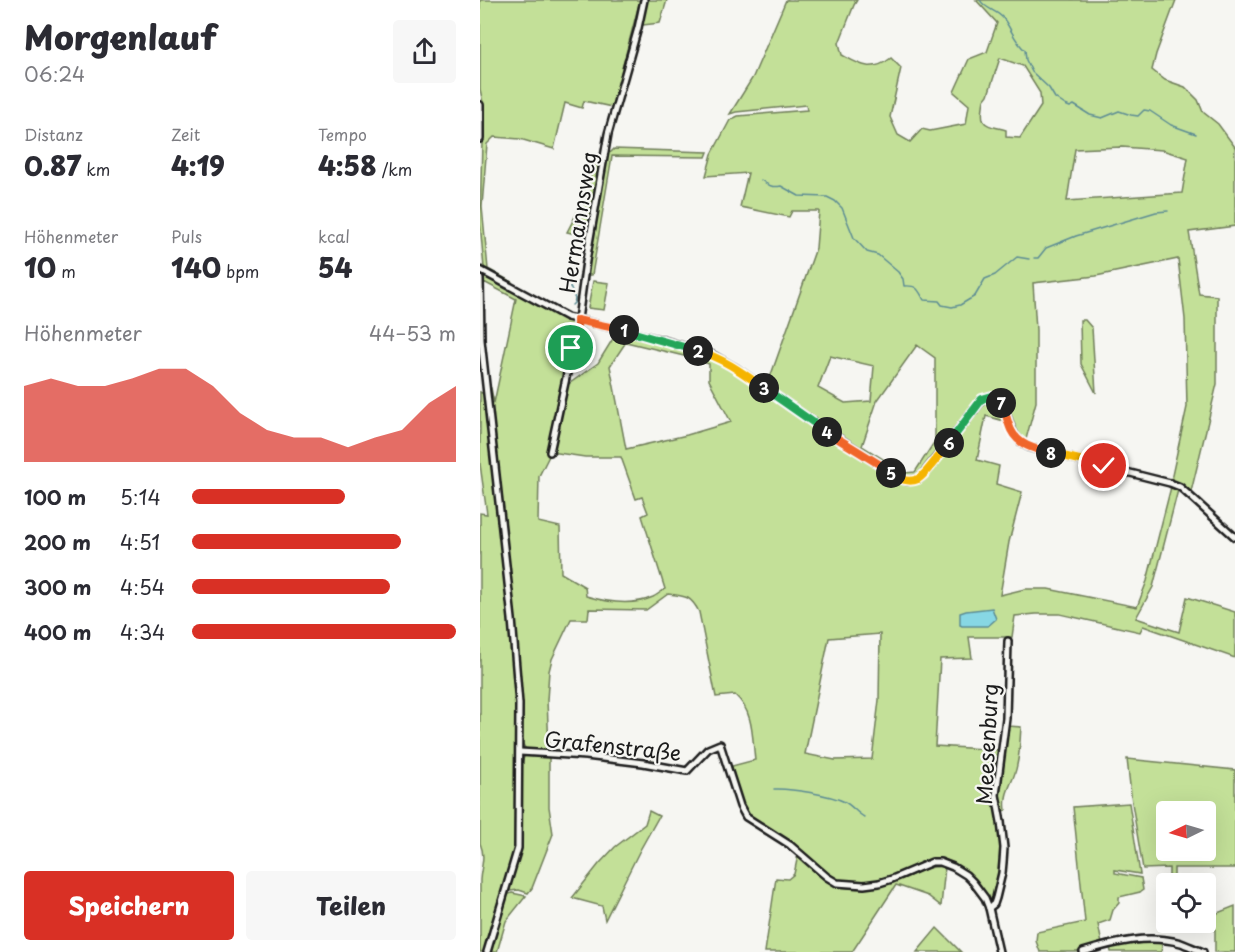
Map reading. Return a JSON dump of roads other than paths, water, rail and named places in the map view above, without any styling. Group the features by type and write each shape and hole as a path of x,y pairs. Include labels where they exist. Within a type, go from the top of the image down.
{"street":[{"name":"Hermannsweg","path":"550,452 577,327 608,134 644,0"},
{"path":"480,105 480,139"},
{"path":"480,270 567,317 663,340 713,355 736,368 896,477 908,481 920,478 982,399 992,396 1001,403 1011,430 1023,444 1180,487 1235,537"},
{"name":"Grafenstraße","path":"480,279 481,341 512,619 519,704 520,752 518,848 487,952"},
{"name":"Meesenburg","path":"989,908 994,904 996,898 1002,873 1004,848 996,795 1006,718 1008,641"},
{"name":"Grafenstraße","path":"520,752 586,756 687,771 708,749 720,744 736,797 746,817 790,844 826,878 837,883 864,885 892,879 932,862 940,862 966,875 980,890 989,908"},
{"path":"989,908 999,952"},
{"path":"1083,952 1130,940 1150,939 1180,943 1203,952"}],"water":[{"path":"992,608 996,619 988,626 960,625 960,613"}],"waterway":[{"path":"980,0 1003,18 1018,43 1025,50 1026,60 1032,72 1049,88 1055,98 1065,105 1070,107 1074,105 1090,115 1102,118 1119,111 1138,116 1144,110 1150,111 1171,125 1196,134"},
{"path":"761,180 770,186 781,186 799,196 827,197 835,201 842,208 854,238 867,252 878,255 898,272 903,279 904,286 917,288 924,300 939,301 942,305 952,307 960,305 975,296 985,279 995,275 1017,257 1029,259"},
{"path":"1034,258 1038,258 1046,248 1076,236 1156,212 1168,211"},
{"path":"566,271 570,276 570,287 575,299 572,305"},
{"path":"774,789 810,792 839,799 864,817"}]}
